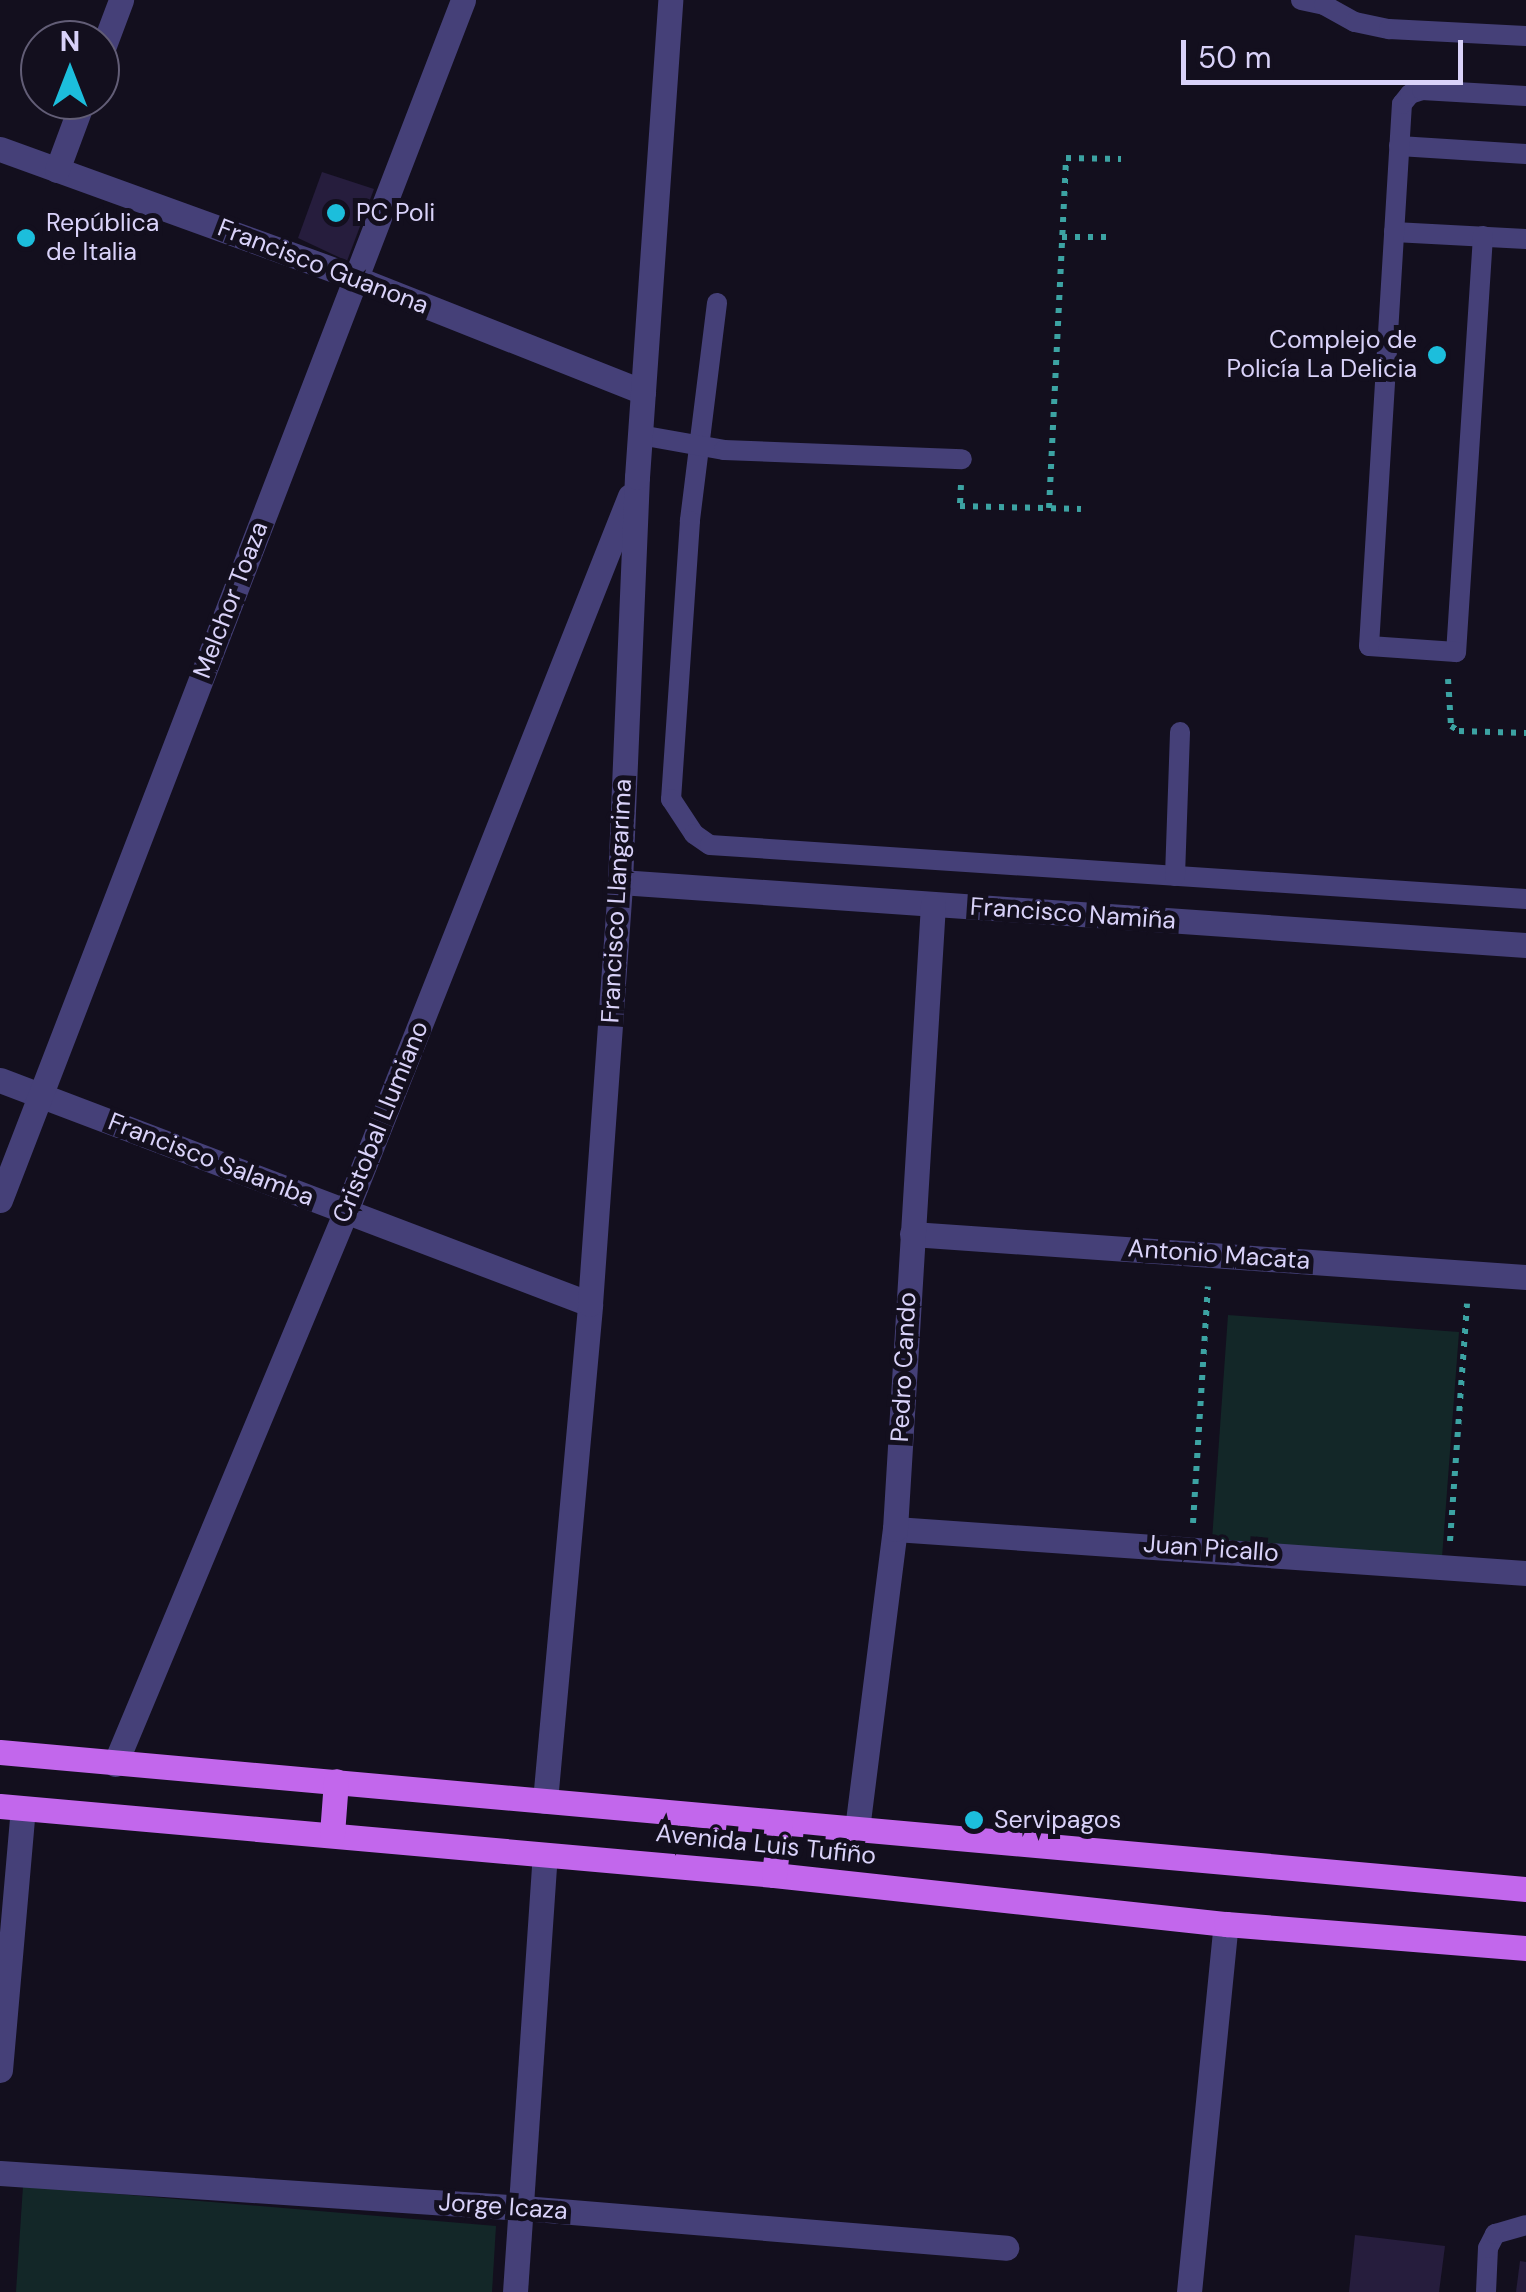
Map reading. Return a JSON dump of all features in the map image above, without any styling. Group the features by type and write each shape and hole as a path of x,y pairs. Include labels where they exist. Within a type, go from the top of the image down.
{"main road":[{"name":"Avenida Luis Tufiño","path":"0,1752 1526,1889"},
{"path":"332,1834 336,1781"},
{"name":"Avenida Luis Tufiño","path":"11,1807 774,1875 1226,1924 1526,1948"},
{"path":"774,1875 780,1822"}],"street":[{"name":"Melchor Toaza","path":"0,1200 463,0"},
{"name":"Francisco Llangarima","path":"545,1801 590,1304 620,882 637,477 670,0"},
{"path":"56,170 75,120"},
{"name":"Francisco Guanona","path":"0,150 353,277 643,392"},
{"name":"Cristobal Llumiano","path":"115,1764 346,1211 637,477"},
{"name":"Francisco Namiña","path":"620,882 1526,945"},
{"name":"Pedro Cando","path":"856,1829 895,1529 934,904"},
{"name":"Francisco Salamba","path":"0,1080 590,1304"},
{"name":"Antonio Macata","path":"912,1234 1526,1277"},
{"name":"Juan Picallo","path":"895,1529 1526,1573"},
{"path":"0,2070 11,1807"},
{"path":"515,2292 546,1855"},
{"path":"1189,2292 1226,1924"},
{"name":"Jorge Icaza","path":"0,2173 523,2208 1006,2248"}],"lane":[{"path":"1301,0 1324,3 1355,22 1390,28 1526,36"},
{"path":"1482,236 1456,652 1369,646 1402,104 1410,94 1422,90 1526,96"},
{"path":"1400,146 1526,154"},
{"path":"1394,232 1526,238"},
{"path":"717,302 690,521 671,799 694,834 710,845 1526,899"},
{"path":"640,434 702,446 962,459"},
{"path":"1174,876 1180,732"},
{"path":"1486,2292 1488,2248 1495,2234 1526,2226"}],"path":[{"path":"1049,508 1066,158 1121,159"},
{"path":"1062,237 1114,237"},
{"path":"960,506 1081,509"},
{"path":"1449,652 1450,726 1526,734"},
{"path":"1192,1547 1210,1255"},
{"path":"1448,1568 1470,1273"}],"green space":[{"path":"1228,1315 1459,1332 1441,1571 1211,1554"},
{"path":"23,2186 496,2226 492,2292 16,2292"}],"building":[{"name":"PC Poli","path":"322,172 374,189 347,261 298,238"},
{"path":"1355,2235 1445,2246 1439,2292 1349,2292"},
{"path":"1520,2261 1526,2262 1526,2292 1516,2292"}],"place":[{"name":"PC Poli","path":"336,213"},
{"name":"República de Italia","path":"26,238"},
{"name":"Complejo de Policía La Delicia","path":"1437,355"},
{"name":"Servipagos","path":"974,1820"}]}
